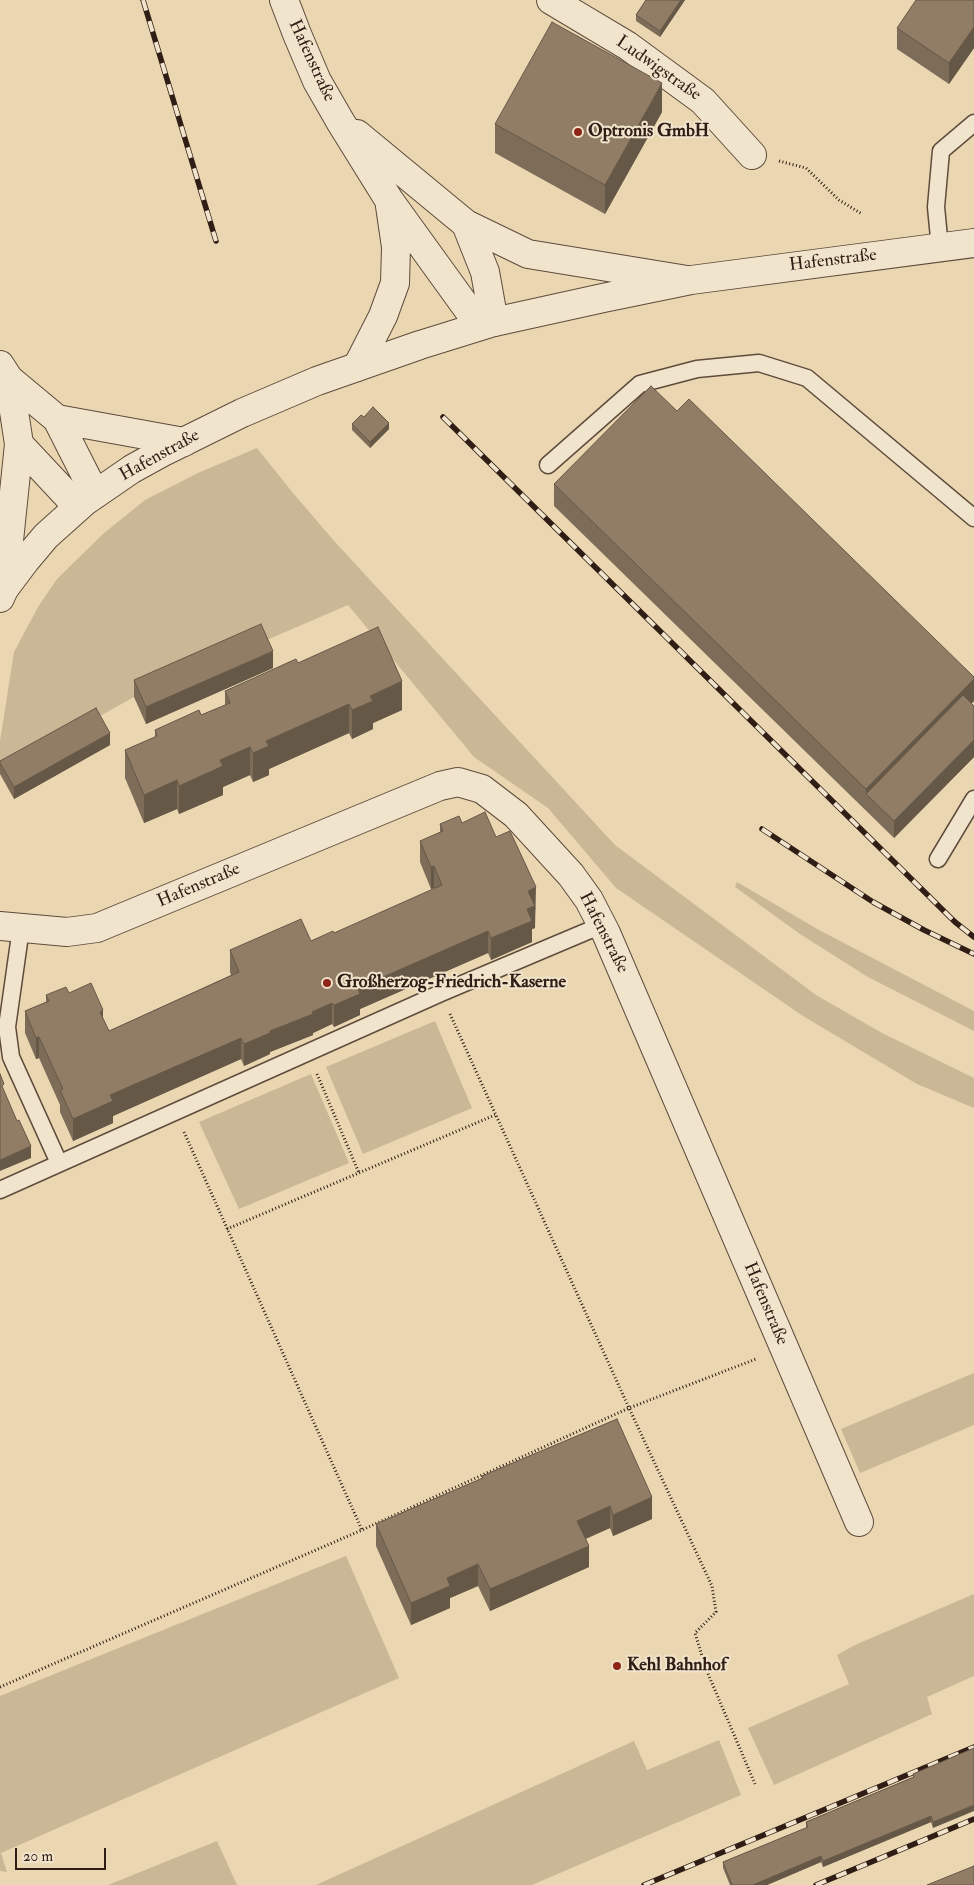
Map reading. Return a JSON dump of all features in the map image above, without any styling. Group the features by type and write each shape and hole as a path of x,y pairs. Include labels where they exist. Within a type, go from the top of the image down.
{"street":[{"name":"Hafenstraße","path":"284,0 296,34 317,81 389,200 487,324"},
{"name":"Ludwigstraße","path":"551,0 628,46 703,101 752,155"},
{"name":"Hafenstraße","path":"340,121 466,224 528,254 691,280"},
{"name":"Hafenstraße","path":"357,367 383,316 395,283 396,247 389,200"},
{"path":"466,224 484,272 487,324"},
{"name":"Hafenstraße","path":"2,593 46,536 87,500 132,469 275,399 357,367 487,324 691,280 974,243"},
{"path":"4,372 56,419 87,500"},
{"path":"2,593 19,444 4,372"},
{"path":"56,419 184,442"},
{"path":"19,444 87,500"},
{"name":"Hafenstraße","path":"10,927 67,932 97,928 440,786 458,782 482,789 516,815 590,900 859,1522"}],"lane":[{"path":"940,248 936,207 941,151 974,123"},
{"path":"548,465 640,384 697,369 759,363 807,378 974,518"},
{"path":"938,859 974,799"},
{"path":"0,1190 441,993 602,926"},
{"path":"10,927 7,1027 11,1057 59,1163"}],"path":[{"path":"752,155 806,168 839,200 862,214"},
{"path":"441,993 495,1115 712,1586 716,1612 695,1633 706,1670 755,1784"},
{"path":"308,1052 359,1173"},
{"path":"175,1111 362,1530"},
{"path":"228,1228 495,1115"},
{"path":"0,1687 362,1530 629,1408 784,1348"}],"shaded area":[{"path":"257,448 335,542 615,845 816,995 882,1033 974,1078 974,1108 917,1084 803,1016 616,888 548,808 474,757 348,605 134,697 0,772 0,741 14,652 38,607 57,579 103,534 145,500 198,473"},
{"path":"737,882 819,930 974,1011 974,1031 868,977 800,934 735,887"},
{"path":"435,1021 472,1108 363,1154 326,1067"},
{"path":"311,1074 349,1163 239,1209 199,1122"},
{"path":"974,1373 974,1425 860,1473 841,1429"},
{"path":"346,1556 399,1678 1,1853 7,1872 0,1871 0,1696"},
{"path":"974,1594 974,1676 927,1697 932,1714 774,1785 748,1728 849,1684 837,1655 855,1645"},
{"path":"719,1740 741,1795 532,1885 316,1885 634,1741 647,1770"},
{"path":"217,1841 237,1885 108,1885"}],"building":[{"path":"646,0 681,0 660,31 636,15"},
{"path":"916,0 974,0 974,27 949,63 897,28"},
{"name":"Optronis GmbH","path":"552,22 662,83 605,185 495,124"},
{"path":"651,386 677,411 689,399 974,677 866,789 554,484"},
{"path":"373,407 389,423 370,442 352,424 361,415 364,417"},
{"path":"261,624 273,651 146,707 134,680"},
{"path":"378,627 402,681 370,696 373,701 352,710 349,704 266,741 269,746 253,753 250,747 220,760 223,766 179,786 177,780 144,795 125,750 157,736 155,730 199,710 201,715 230,703 225,691 296,659 298,663"},
{"path":"963,695 974,706 974,740 894,821 866,794"},
{"path":"96,708 110,733 14,787 0,761"},
{"name":"Großherzog-Friedrich-Kaserne","path":"485,812 496,837 510,831 536,887 528,891 535,906 527,909 532,921 491,938 488,931 358,988 360,994 334,1005 332,1003 312,1012 313,1014 270,1031 270,1033 244,1044 241,1038 110,1095 113,1101 73,1119 60,1090 63,1089 39,1037 36,1038 25,1011 49,1001 46,995 66,987 69,993 91,983 103,1010 100,1012 109,1031 239,972 230,950 301,919 311,941 333,931 334,933 442,885 434,866 431,867 420,841 443,831 440,824 459,816 462,823"},
{"path":"0,1074 4,1084 2,1086 17,1121 19,1120 31,1146 0,1160"},
{"path":"617,1419 652,1497 613,1515 610,1506 577,1521 589,1546 490,1589 478,1564 447,1578 450,1586 411,1603 376,1524 483,1478 482,1476"},
{"path":"974,1748 974,1805 933,1822 931,1816 823,1861 821,1856 753,1885 732,1885 723,1862 808,1827 806,1822 914,1777 913,1774"},
{"path":"974,1866 974,1885 927,1885"}],"railway":[{"path":"143,0 216,241"},
{"path":"443,417 955,922 974,937"},
{"path":"762,829 873,902 924,930 974,954"},
{"path":"644,1885 974,1747"},
{"path":"816,1885 974,1819"}],"place":[{"name":"Optronis GmbH","path":"578,132"},
{"name":"Großherzog-Friedrich-Kaserne","path":"327,983"},
{"name":"Kehl Bahnhof","path":"617,1666"}]}
